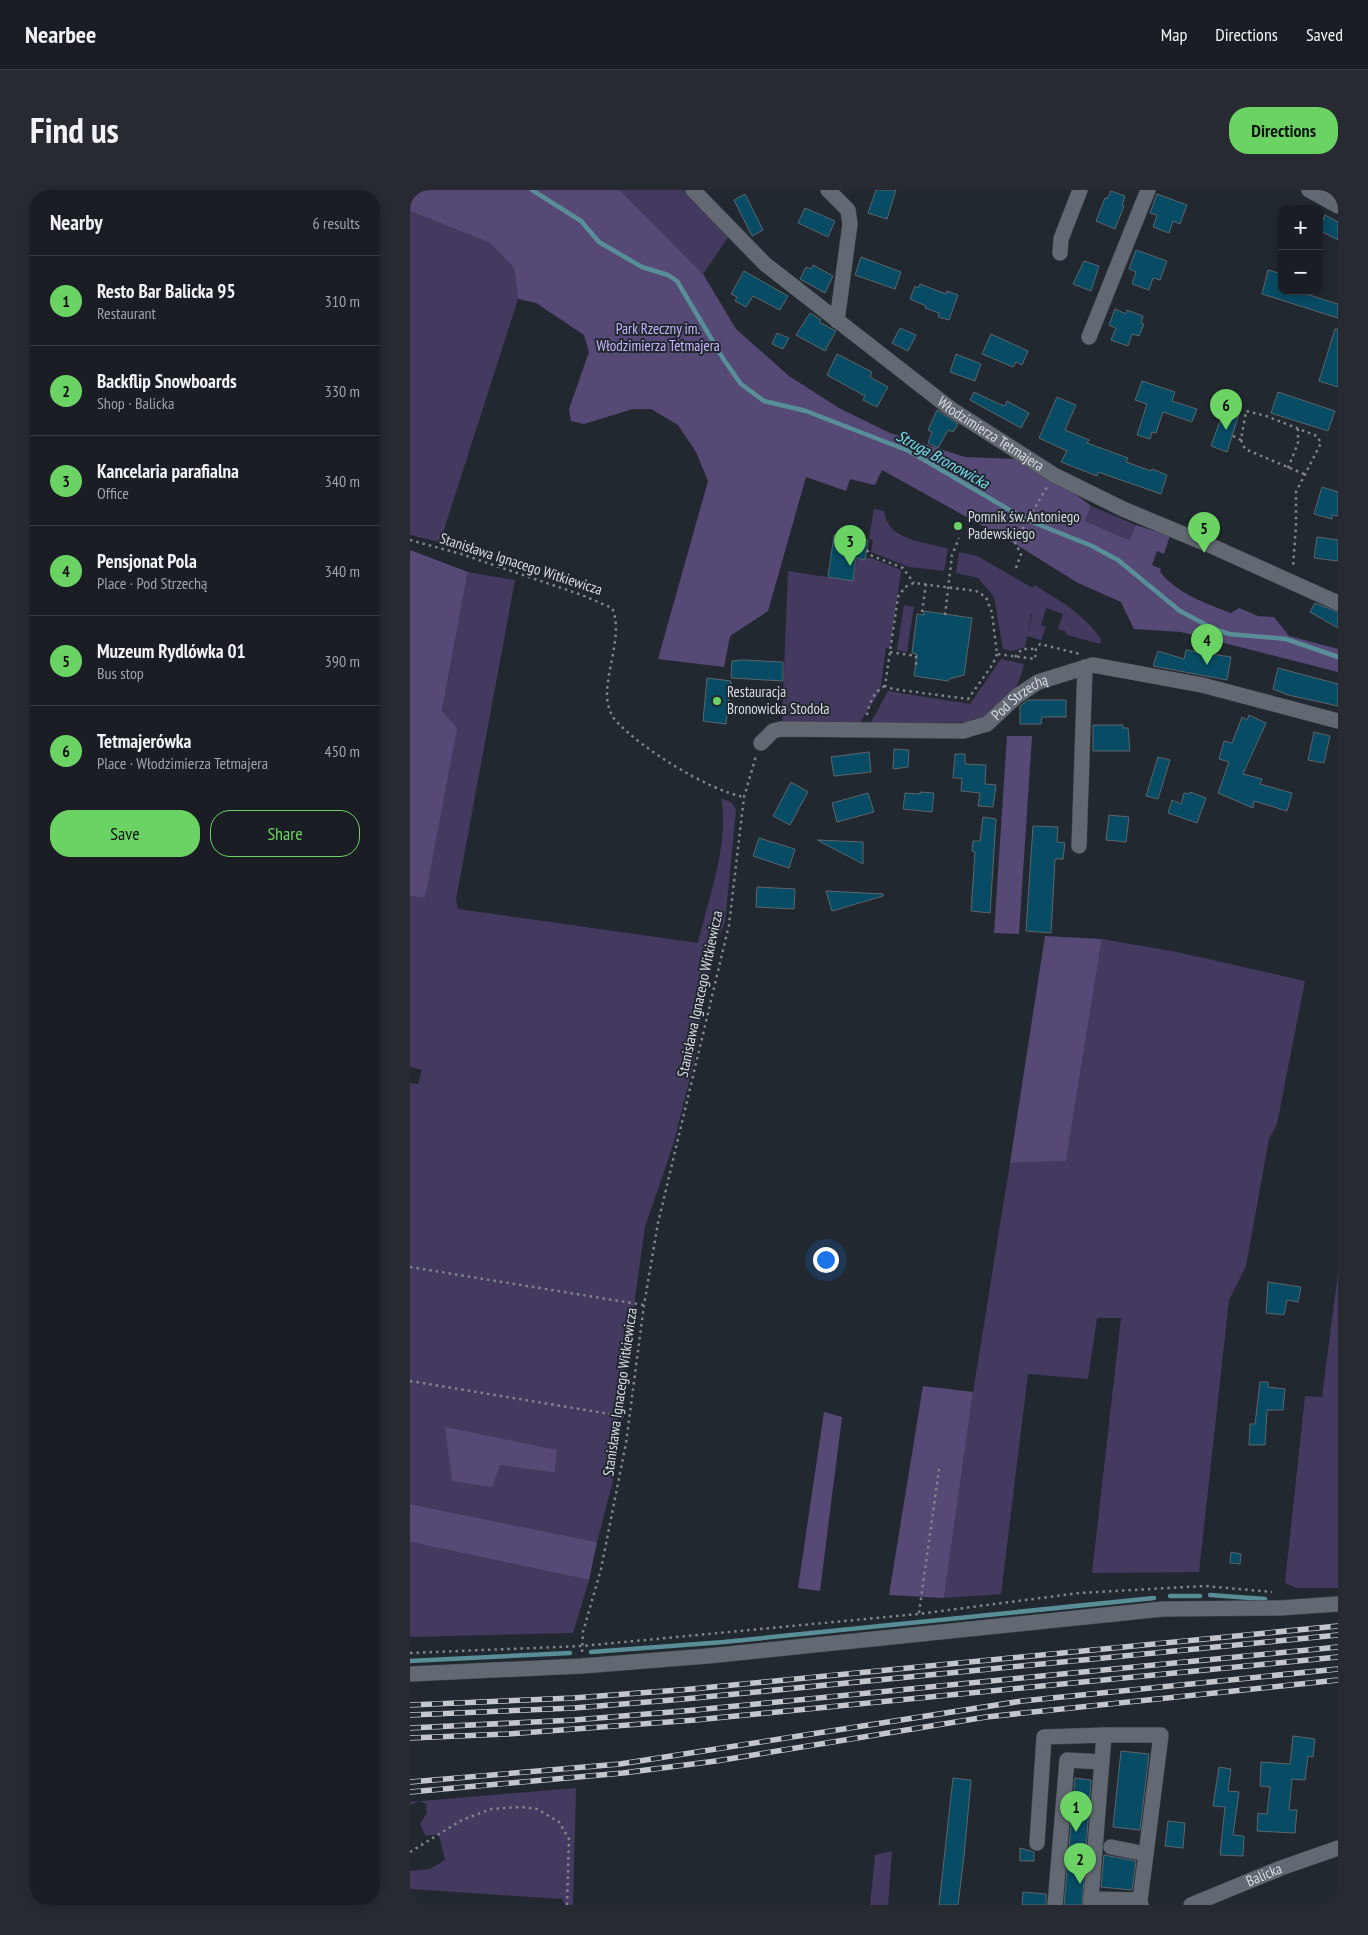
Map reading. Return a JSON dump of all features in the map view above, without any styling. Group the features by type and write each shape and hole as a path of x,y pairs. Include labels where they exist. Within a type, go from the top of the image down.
{"street":[{"name":"Włodzimierza Tetmajera","path":"693,190 765,264 951,409 1054,475 1123,509 1207,544 1338,604"},
{"path":"828,190 845,205 850,224 837,321"},
{"path":"1060,253 1061,238 1080,190"},
{"path":"1089,337 1148,190"},
{"path":"1309,190 1338,206"},
{"path":"1079,846 1085,661"},
{"name":"Pod Strzechą","path":"761,743 772,731 781,729 963,731 987,724 1017,696 1038,682 1085,661 1093,665 1202,685 1338,721"},
{"path":"410,1674 582,1666 910,1636 1163,1609 1280,1608 1338,1604"},
{"path":"1037,1842 1044,1737 1104,1735 1161,1735 1141,1902 1091,1902 1104,1735"},
{"path":"1055,1905 1067,1760 1102,1762"},
{"path":"1111,1847 1146,1854"},
{"name":"Balicka","path":"1191,1905 1281,1868 1338,1848"}],"path":[{"path":"1292,575 1296,526 1296,492 1321,442 1317,436 1266,416 1246,411 1241,440 1245,449 1288,469 1304,474"},
{"path":"1288,469 1298,443 1298,429"},
{"path":"1233,436 1241,440"},
{"path":"1016,568 1021,554 1009,531 1010,528 1020,533 1047,486"},
{"path":"945,615 952,556 959,538"},
{"name":"Stanisława Ignacego Witkiewicza","path":"410,540 461,554 533,580 582,595 612,608 617,626 608,672 607,696 612,715 635,739 653,752 716,789 744,797 729,925 658,1223 644,1305 626,1443 615,1504 582,1646 582,1666"},
{"path":"867,550 870,555 903,568 914,583"},
{"path":"865,729 869,705 879,689 885,686 968,699 993,664 996,654 992,613 986,597 976,592 926,584 914,583 904,587 898,596 885,686"},
{"path":"922,612 926,584"},
{"path":"996,654 1036,660 1036,649 1040,644 1085,661"},
{"path":"1015,657 1022,649 1036,649"},
{"path":"890,652 916,656 916,665"},
{"path":"744,797 761,743"},
{"path":"410,1267 644,1305"},
{"path":"410,1382 629,1418"},
{"path":"918,1614 939,1469"},
{"path":"410,1653 582,1646 918,1614 1079,1593 1205,1586 1280,1593"},
{"path":"410,1852 462,1820 491,1809 521,1807 537,1809 559,1822 569,1839 567,1905"}],"shaded area":[{"path":"620,190 683,190 729,236 703,274"},
{"path":"410,211 490,243 514,268 518,299 440,542 410,535"},
{"path":"1091,506 1136,525 1129,540 1085,521"},
{"path":"874,509 884,511 892,529 900,535 948,549 944,571 909,567 871,552 873,540 869,539"},
{"path":"959,552 977,556 1033,588 1034,585 1062,602 1087,622 1101,639 1100,644 1067,635 1065,631 1058,629 1063,614 1046,608 1041,625 1046,627 1041,640 1027,636 1025,647 1012,651 1003,649 994,597 978,578 956,573"},
{"path":"857,558 871,558 901,570 890,648 886,648 880,691 859,724 782,722 788,571 853,581"},
{"path":"468,572 515,580 456,899 458,909 698,943 717,870 723,833 721,798 732,803 736,810 725,922 716,945 709,973 694,1061 674,1142 645,1227 617,1425 613,1481 597,1542 410,1504 410,1083 418,1084 422,1070 410,1067 410,896 425,898 442,712","holes":["557,1450 555,1473 500,1465"]},
{"path":"904,605 914,607 907,652 897,650"},
{"path":"1001,659 1024,664 1014,690 983,722 870,724 888,691 970,704"},
{"path":"1102,939 1177,952 1305,981 1277,1124 1269,1139 1246,1266 1229,1300 1199,1572 1092,1573 1121,1318 1097,1318 1088,1379 1028,1374 1001,1594 944,1598 973,1392 1010,1163 1066,1161"},
{"path":"1338,1273 1338,1588 1296,1588 1285,1583 1305,1396 1322,1397"},
{"path":"410,1542 589,1580 573,1633 410,1637"},
{"path":"576,1788 573,1905 565,1905 562,1899 410,1889 410,1871 430,1869 445,1860 439,1835 425,1835 420,1824 427,1813 426,1804 419,1801"},
{"path":"892,1851 888,1905 870,1905 875,1855"}],"green space":[{"name":"Park Rzeczny im. Włodzimierza Tetmajera","path":"410,190 620,190 703,274 736,329 789,376 839,408 890,433 965,457 1016,459 1062,484 1091,506 1085,521 1129,540 1136,525 1170,536 1164,554 1157,551 1152,565 1161,569 1160,572 1167,580 1192,597 1211,605 1231,613 1239,608 1258,616 1274,617 1289,636 1338,649 1338,672 1181,632 1134,629 1121,602 1078,583 1017,545 882,470 875,485 850,479 846,491 806,477 768,611 730,636 724,667 658,659 708,481 696,452 678,425 651,409 633,409 584,424 571,421 569,409 589,352 584,335 536,303 518,299 514,268 490,243 410,211"},
{"path":"410,550 468,572 442,711 457,728 425,898 410,896"},
{"path":"1007,736 1032,736 1019,934 994,933"},
{"path":"1045,936 1102,939 1066,1161 1010,1163"},
{"path":"923,1386 973,1392 944,1598 889,1595"},
{"path":"824,1412 842,1417 820,1591 798,1588"},
{"path":"445,1427 557,1450 555,1473 500,1465 492,1487 452,1481"},
{"path":"410,1504 597,1542 589,1580 410,1542"}],"building":[{"path":"876,190 896,190 887,219 868,213"},
{"path":"1111,191 1125,196 1122,205 1124,206 1115,229 1096,221 1105,198 1107,199"},
{"path":"745,194 763,230 752,236 734,200"},
{"path":"1157,194 1187,205 1180,224 1173,221 1169,233 1153,227 1157,215 1150,213"},
{"path":"805,208 835,221 828,237 798,223"},
{"path":"1325,215 1338,222 1338,240 1323,232"},
{"path":"1136,250 1167,261 1160,280 1153,278 1149,290 1132,284 1136,272 1129,269"},
{"path":"861,257 901,272 895,289 855,275"},
{"path":"1084,261 1099,266 1091,291 1073,284"},
{"path":"813,265 833,276 825,293 800,279 806,267 811,269"},
{"path":"1268,270 1278,273 1278,295 1309,295 1338,304 1338,318 1262,294"},
{"path":"744,271 788,296 780,310 753,296 746,307 735,301 737,297 731,294"},
{"path":"920,284 946,294 947,291 958,295 949,320 938,317 939,313 925,308 926,306 910,299 915,286 918,288"},
{"path":"1115,309 1126,314 1127,310 1143,316 1141,323 1144,324 1139,336 1132,334 1128,346 1111,340 1116,328 1109,325"},
{"path":"810,313 821,320 819,322 836,331 825,351 796,335"},
{"path":"900,328 916,335 908,351 892,343"},
{"path":"1335,329 1338,329 1338,387 1319,381"},
{"path":"777,333 789,338 783,349 772,344"},
{"path":"991,334 1028,351 1022,365 1016,362 1013,367 982,354"},
{"path":"837,354 872,372 870,377 888,387 877,407 863,400 865,396 827,375"},
{"path":"956,354 981,364 975,381 950,372"},
{"path":"1142,381 1175,392 1172,401 1197,409 1192,422 1163,412 1156,433 1152,432 1150,439 1137,435 1147,404 1135,400"},
{"path":"974,392 1005,406 1007,401 1029,413 1021,428 970,400"},
{"path":"1278,392 1335,411 1328,431 1271,413"},
{"path":"1057,397 1076,405 1065,430 1089,440 1087,443 1128,458 1126,462 1167,475 1161,494 1098,472 1097,476 1061,462 1067,451 1039,438"},
{"path":"1222,401 1241,408 1227,452 1211,446 1221,418 1216,416"},
{"path":"937,410 958,424 953,432 948,430 938,448 928,443 932,432 928,430"},
{"path":"1322,487 1338,492 1338,516 1332,515 1332,519 1314,514"},
{"path":"834,535 868,540 865,560 856,558 853,581 828,577"},
{"path":"1317,537 1338,540 1338,561 1314,558"},
{"path":"1315,603 1338,612 1338,628 1310,612"},
{"path":"924,611 972,618 964,675 949,679 948,681 914,676 917,654 912,653 917,614 924,615"},
{"path":"1186,650 1231,657 1227,680 1153,666 1158,651 1184,659"},
{"path":"732,661 783,662 783,681 731,678"},
{"path":"1278,668 1338,684 1338,706 1288,695 1273,689"},
{"name":"Restauracja Bronowicka Stodoła","path":"707,678 731,681 726,724 703,721"},
{"path":"1028,700 1066,700 1066,717 1042,717 1041,724 1020,724 1020,706"},
{"path":"1249,715 1266,723 1243,774 1262,779 1260,784 1292,793 1287,811 1254,801 1253,808 1218,793 1229,762 1219,759 1224,741 1232,743 1242,717 1247,720"},
{"path":"1093,725 1123,725 1123,728 1128,728 1130,751 1093,751"},
{"path":"1314,732 1330,736 1324,763 1308,760"},
{"path":"894,749 909,750 908,767 893,769"},
{"path":"869,752 871,772 834,776 831,757"},
{"path":"955,754 965,754 965,764 986,765 985,784 996,785 993,807 978,806 980,793 961,791 962,778 953,778"},
{"path":"1158,757 1170,760 1158,799 1146,796"},
{"path":"791,782 808,792 790,825 773,816"},
{"path":"920,792 934,793 932,812 903,809 905,793 920,794"},
{"path":"1190,792 1206,798 1197,823 1168,813 1172,800 1181,804 1184,793 1189,794"},
{"path":"868,793 874,812 837,822 832,803"},
{"path":"1109,815 1129,817 1126,842 1106,840"},
{"path":"983,817 996,819 990,913 971,911 975,852 972,851 973,841 980,841"},
{"path":"1033,826 1058,827 1057,842 1065,843 1063,859 1055,859 1051,933 1026,931"},
{"path":"759,838 795,849 789,868 753,856"},
{"path":"817,840 863,842 863,864"},
{"path":"757,887 795,889 794,909 756,907"},
{"path":"826,891 883,894 883,896 832,911"},
{"path":"1268,1282 1301,1287 1298,1302 1287,1300 1284,1315 1266,1313"},
{"path":"1260,1382 1268,1382 1268,1387 1285,1389 1283,1410 1267,1410 1265,1445 1249,1445 1250,1424 1255,1424"},
{"path":"1231,1552 1241,1554 1240,1564 1230,1563"},
{"path":"1293,1736 1315,1739 1313,1757 1308,1756 1305,1780 1292,1779 1289,1810 1297,1810 1295,1833 1257,1831 1258,1813 1267,1814 1270,1787 1260,1786 1261,1762 1290,1764"},
{"path":"1121,1751 1149,1754 1140,1830 1113,1827"},
{"path":"1219,1767 1231,1769 1228,1791 1239,1792 1233,1835 1244,1836 1243,1856 1220,1855 1225,1807 1213,1806"},
{"path":"953,1778 971,1780 964,1856 958,1905 939,1905"},
{"path":"1075,1778 1091,1780 1082,1905 1064,1905"},
{"path":"1168,1821 1185,1823 1183,1848 1165,1846"},
{"path":"1020,1848 1034,1852 1034,1861 1020,1861"},
{"path":"1104,1855 1136,1861 1132,1890 1101,1887"},
{"path":"1023,1892 1046,1894 1046,1905 1022,1905"}],"waterway":[{"name":"Struga Bronowicka","path":"532,190 581,221 599,242 642,267 668,275 677,281 724,360 741,384 764,401 806,411 909,451 1025,519 1092,546 1118,560 1180,611 1214,629 1229,634 1286,639 1338,657"},
{"path":"1210,1595 1265,1599"},
{"path":"1170,1596 1200,1596"},
{"path":"591,1652 724,1642 1154,1598"},
{"path":"410,1661 570,1653"}],"railway":[{"path":"410,1705 573,1698 692,1689 1338,1626"},
{"path":"410,1715 574,1708 684,1699 1338,1635"},
{"path":"410,1728 574,1720 695,1710 1338,1647"},
{"path":"410,1738 507,1734 695,1720 1338,1657"},
{"path":"410,1782 620,1764 1022,1701 1338,1669"},
{"path":"410,1792 623,1773 716,1761 986,1717 1338,1680"}],"place":[{"name":"Tetmajerówka","path":"1226,430"},
{"name":"Pomnik św. Antoniego Padewskiego","path":"958,526"},
{"name":"Muzeum Rydlówka 01","path":"1204,553"},
{"name":"Kancelaria parafialna","path":"850,566"},
{"name":"Pensjonat Pola","path":"1207,665"},
{"name":"Restauracja Bronowicka Stodoła","path":"717,701"},
{"name":"Resto Bar Balicka 95","path":"1076,1832"},
{"name":"Backflip Snowboards","path":"1080,1884"}]}
